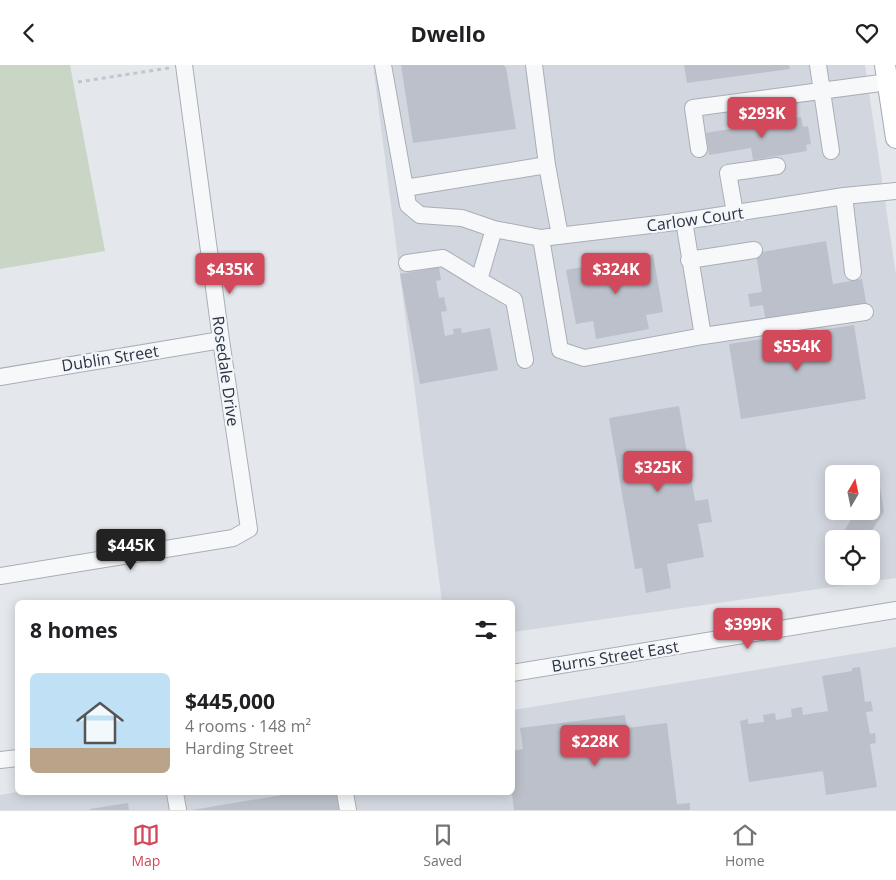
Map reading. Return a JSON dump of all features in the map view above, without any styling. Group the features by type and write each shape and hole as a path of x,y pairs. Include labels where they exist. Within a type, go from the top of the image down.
{"main road":[{"path":"886,73 896,138"}],"street":[{"name":"Rosedale Drive","path":"0,576 233,538 249,529 221,340 184,65"},
{"name":"Carlow Court","path":"383,65 408,205 420,215 462,218 494,229 541,238 684,221 844,196 896,191"},
{"path":"534,65 547,165 560,236"},
{"path":"818,65 831,151"},
{"path":"698,149 693,108 822,90 886,73"},
{"path":"404,188 547,165"},
{"path":"735,213 728,173 778,166"},
{"path":"844,196 853,272"},
{"path":"684,221 703,336"},
{"path":"480,280 494,229"},
{"path":"541,238 560,349 584,358 703,336 865,312"},
{"path":"689,260 754,249"},
{"path":"407,263 443,258 514,300 525,360"},
{"name":"Dublin Street","path":"0,377 221,340"},
{"name":"Burns Street East","path":"515,673 896,610"},
{"path":"0,760 15,758"},
{"path":"175,795 178,810"},
{"path":"345,795 348,810"}],"path":[{"path":"78,82 184,65"}],"shaded area":[{"path":"373,65 865,65 896,275 896,578 880,580 880,530 825,530 825,585 846,585 515,632 515,600 442,600"},
{"path":"896,647 896,810 0,810 0,795 15,792 15,795 515,795 515,710"}],"green space":[{"path":"0,65 70,65 105,251 0,269"}],"building":[{"path":"401,65 503,65 506,67 516,129 413,143"},
{"path":"684,65 789,65 790,69 687,83"},
{"path":"801,117 803,127 808,126 811,144 806,145 807,151 753,160 751,148 709,155 706,133"},
{"path":"826,241 833,284 862,279 867,307 766,323 763,305 750,307 748,294 762,292 756,253"},
{"path":"653,254 663,312 646,315 649,329 596,339 593,321 576,324 566,270"},
{"path":"439,267 441,280 436,281 439,298 444,297 447,311 441,312 445,336 454,334 453,329 461,328 462,333 490,328 498,370 420,384 400,274"},
{"path":"854,325 866,399 741,419 729,344"},
{"path":"679,406 695,501 708,499 712,522 698,524 704,557 667,564 671,588 646,593 642,568 635,569 609,418"},
{"path":"880,487 884,512 880,518"},
{"path":"851,520 879,520 872,530 845,530"},
{"path":"860,667 865,702 871,701 873,711 866,712 870,734 875,733 876,743 870,744 877,787 826,795 823,771 749,782 740,721 748,719 748,724 764,722 763,715 775,713 776,720 792,717 791,709 802,707 803,715 828,711 822,676 852,671 852,668"},
{"path":"625,715 627,728 667,723 677,804 690,803 690,810 514,810 512,795 515,795 515,750 523,749 520,728"},
{"path":"282,795 340,795 343,810 192,810"},
{"path":"128,803 129,810 90,810 90,809"}]}
